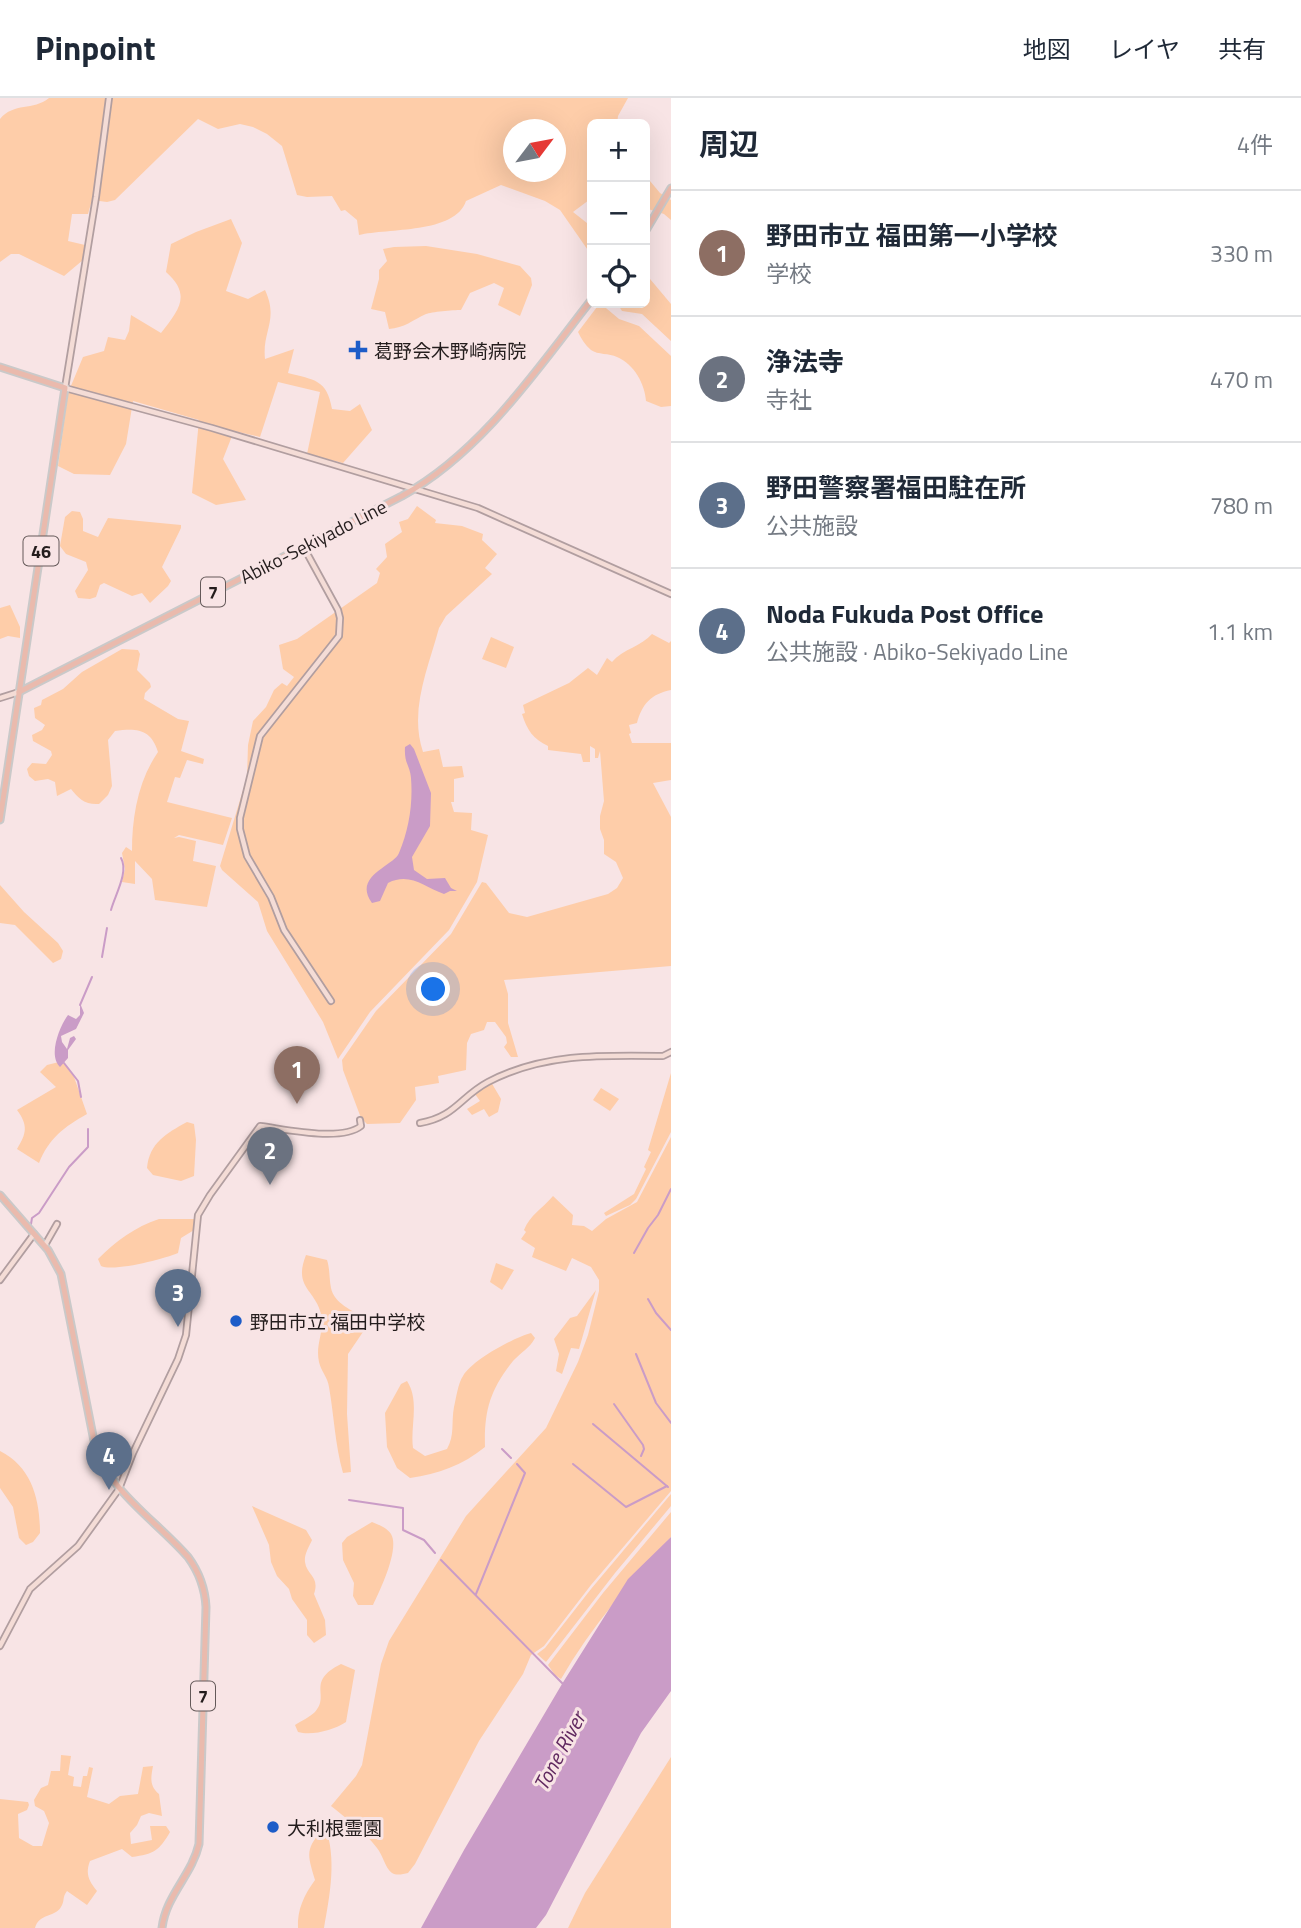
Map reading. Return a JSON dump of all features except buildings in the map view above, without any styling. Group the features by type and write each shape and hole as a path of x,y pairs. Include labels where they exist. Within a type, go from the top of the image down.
{"main road":[{"path":"650,224 671,188"},
{"name":"Abiko-Sekiyado Line","path":"19,692 416,489 448,467 475,440 517,393 587,305"},
{"path":"0,367 65,388"},
{"name":"46","path":"19,692 65,388"},
{"path":"0,820 19,692"},
{"name":"7","path":"0,1195 45,1245 58,1266 65,1288 96,1447 105,1470 119,1489 188,1557 200,1577 205,1600 199,1844 193,1864 170,1899 162,1928"}],"street":[{"path":"109,98 65,388 478,508 671,594"},
{"path":"303,546 338,610 339,636 260,736 240,818 240,829 247,856 271,897 281,923 331,1001"},
{"path":"0,698 19,692"},
{"path":"420,1123 436,1120 451,1112 487,1083 550,1060 584,1055 663,1056 671,1052"},
{"path":"0,1646 30,1589 82,1541 119,1489 187,1335 198,1240 198,1215 210,1195 260,1126 327,1134 357,1129 361,1126 360,1120"},
{"path":"45,1245 58,1224"},
{"path":"0,1280 34,1234"}],"shaded area":[{"path":"49,98 628,98 618,119 587,119 587,202 573,212 587,223 587,249 560,210 545,201 501,185 466,201 459,212 435,224 359,235 357,220 345,210 341,211 332,196 297,195 282,146 267,134 240,124 218,129 198,119 115,200 92,200 88,214 72,214 68,241 85,245 83,260 64,276 19,254 11,254 0,262 0,119 11,110 37,104"},
{"path":"650,181 660,193 671,200 671,220 664,214 650,210"},
{"path":"231,219 242,243 226,291 248,299 265,290 269,300 270,318 265,359 294,349 288,373 323,386 332,409 350,411 360,404 372,430 343,463 307,454 320,392 278,382 260,437 234,431 223,459 246,500 216,505 192,493 199,420 133,401 126,444 110,475 74,474 58,466 68,393 83,357 104,351 108,337 125,340 131,315 161,333 177,310 181,295 174,280 166,272 171,244"},
{"path":"426,246 477,254 520,266 531,278 532,285 520,316 498,305 504,288 494,283 470,293 461,310 429,313 389,329 385,312 371,309 379,270 387,261 383,249"},
{"path":"650,279 671,304 671,341 642,314 622,311 620,308 650,308"},
{"path":"596,308 606,308 619,319 639,326 671,356 671,406 661,407 646,401 641,381 629,364 614,356 594,352 578,332"},
{"path":"417,506 436,520 435,523 462,526 483,534 482,540 497,554 485,568 492,574 446,616 439,628 425,674 418,721 423,752 439,749 443,767 462,766 464,777 454,779 454,802 451,802 454,812 472,813 471,830 488,835 477,882 449,930 370,1012 338,1059 323,1022 267,931 258,902 220,866 247,777 248,745 253,721 266,707 274,690 282,683 287,686 294,677 283,669 279,645 297,639 377,583 380,573 376,569 387,557 385,544 402,532 399,522 408,519"},
{"path":"72,511 80,512 83,531 98,537 108,518 181,525 162,567 171,581 168,586 150,603 142,593 132,596 104,583 100,585 96,597 78,598 75,591 88,570 86,562 66,554 60,546 65,517"},
{"path":"10,605 20,627 20,638 8,636 0,639 0,608"},
{"path":"652,634 669,643 671,641 671,690 648,701 637,723 629,725 629,734 632,743 671,743 671,780 653,783 671,817 671,966 504,980 508,994 508,1023 518,1057 511,1057 504,1047 507,1043 506,1037 495,1022 487,1022 484,1030 471,1034 467,1043 466,1070 438,1076 439,1083 415,1087 416,1100 400,1123 367,1124 361,1118 343,1070 342,1060 376,1011 451,934 482,882 486,883 509,913 527,917 608,894 617,888 623,878 616,862 604,854 604,840 600,829 604,801 600,751 598,758 595,758 595,749 590,746 590,762 583,762 581,754 548,750 548,746 534,737 528,729 522,714 525,713 523,705 569,683 588,668 597,675 607,658 612,662"},
{"path":"491,637 514,647 506,668 482,659"},
{"path":"122,649 138,650 140,654 137,670 151,687 145,693 144,699 178,719 189,721 181,751 204,759 203,764 187,760 180,778 175,777 167,802 232,818 223,845 179,835 174,838 196,841 193,861 216,866 207,907 155,900 152,879 135,861 135,884 122,882 125,869 122,853 126,847 132,851 133,825 141,787 158,752 147,734 136,730 115,731 108,740 112,786 99,804 83,801 71,789 57,796 55,782 48,779 35,781 29,776 27,769 32,763 46,764 52,755 51,751 33,741 32,735 42,730 45,725 35,718 34,708 41,705 42,700 63,689 82,672"},
{"path":"0,885 24,912 58,943 63,951 61,959 53,963 15,925 0,923"},
{"path":"63,1061 74,1077 87,1114 58,1134 39,1163 17,1149 25,1129 17,1110 56,1087 40,1072 47,1065"},
{"path":"671,1073 671,1132 636,1199 630,1205 606,1216 604,1213 634,1194 646,1169 644,1167 651,1152 648,1150"},
{"path":"491,1082 501,1099 498,1112 489,1117 484,1109 472,1115 467,1109 480,1101 475,1094"},
{"path":"601,1088 619,1099 610,1111 593,1100"},
{"path":"187,1122 194,1124 194,1176 181,1181 153,1175 147,1168 155,1145"},
{"path":"671,1137 671,1491 591,1585 544,1646 531,1655 523,1674 479,1741 415,1864 408,1873 394,1874 372,1842 331,1806 362,1765 381,1664 389,1641 466,1516 546,1428 578,1362 599,1291 599,1280 591,1267 572,1258 566,1271 532,1257 535,1248 521,1239 526,1232 524,1230 533,1216 553,1196 573,1215 572,1225 584,1226 592,1231 606,1219 637,1202"},
{"path":"159,1219 197,1219 199,1227 181,1238 178,1253 127,1266 101,1266 98,1259 112,1246 134,1230"},
{"path":"306,1255 327,1260 331,1288 336,1298 344,1306 365,1317 367,1326 348,1354 347,1414 351,1472 343,1473 328,1384 319,1362 322,1320 318,1306 303,1282"},
{"path":"496,1263 514,1270 502,1290 490,1282"},
{"path":"596,1290 579,1349 571,1348 562,1374 556,1371 559,1354 554,1339 570,1318 577,1316"},
{"path":"531,1333 535,1338 533,1342 513,1361 494,1391 487,1412 485,1447 459,1464 430,1474 410,1478 397,1468 387,1447 385,1413 401,1384 407,1381 413,1397 413,1448 425,1456 447,1449 452,1434 456,1396 463,1376 475,1363 494,1350"},
{"path":"0,1451 20,1466 36,1497 40,1533 33,1542 26,1545 19,1538 13,1507 0,1488"},
{"path":"671,1494 671,1506 546,1662 537,1654 545,1648"},
{"path":"252,1506 306,1530 312,1540 305,1562 315,1583 314,1594 325,1620 326,1635 314,1643 307,1635 307,1620 292,1599 289,1589 277,1576 271,1562 269,1545"},
{"path":"671,1512 671,1537 598,1623 561,1679 555,1675 548,1665 603,1593"},
{"path":"372,1522 391,1534 393,1549 388,1570 373,1605 358,1605 353,1596 354,1583 343,1560 342,1543"},
{"path":"341,1664 355,1670 346,1722 323,1732 298,1732 295,1725 313,1714 319,1706 324,1677"},
{"path":"61,1755 71,1756 68,1775 74,1777 73,1786 81,1787 83,1776 87,1776 89,1767 93,1768 87,1797 109,1804 120,1796 138,1794 143,1767 153,1766 152,1781 159,1794 162,1816 149,1813 141,1816 130,1833 131,1844 152,1840 150,1826 166,1826 170,1832 163,1844 151,1853 132,1857 122,1849 90,1861 89,1877 97,1891 87,1905 67,1891 58,1910 40,1920 35,1928 0,1928 0,1799 28,1802 27,1810 18,1814 19,1838 33,1846 42,1846 49,1823 44,1811 35,1806 34,1800 41,1788 48,1785 51,1771 60,1771"},
{"path":"671,1757 671,1928 568,1928 585,1893"},
{"path":"325,1826 332,1864 324,1928 298,1928 302,1903 315,1880 309,1857 311,1846"}],"water":[{"path":"410,744 431,793 430,826 412,857 414,870 427,879 445,878 451,888 457,891 444,894 403,879 388,883 380,901 372,903 367,894 370,879 396,858 408,826 411,788 405,747"},
{"path":"80,1003 84,1013 76,1029 61,1036 67,1049 70,1038 74,1036 76,1039 68,1050 68,1058 60,1067 55,1056 58,1034 68,1015 76,1019 80,1015"},
{"name":"Tone River","path":"671,1537 671,1691 641,1733 546,1915 536,1928 421,1928 562,1684 628,1579"}],"waterway":[{"path":"111,910 122,877 121,858"},
{"path":"102,957 107,928"},
{"path":"80,1005 92,977"},
{"path":"64,1063 78,1081 81,1097"},
{"path":"31,1224 32,1218 39,1213 69,1167 88,1147 88,1129"},
{"path":"634,1253 671,1189"},
{"path":"648,1299 671,1330"},
{"path":"636,1354 656,1403 671,1423"},
{"path":"614,1404 643,1445 641,1456"},
{"path":"593,1424 668,1487"},
{"path":"502,1449 511,1458"},
{"path":"476,1594 525,1473 517,1464"},
{"path":"573,1464 626,1507 667,1486"},
{"path":"349,1500 403,1508 403,1530 424,1540 435,1553"},
{"path":"441,1560 563,1684"}],"place":[{"name":"葛野会木野崎病院","path":"358,350"},
{"name":"野田市立 福田第一小学校","path":"297,1104"},
{"name":"浄法寺","path":"270,1185"},
{"name":"野田市立 福田中学校","path":"236,1321"},
{"name":"野田警察署福田駐在所","path":"178,1327"},
{"name":"Noda Fukuda Post Office","path":"109,1490"},
{"name":"大利根霊園","path":"273,1827"}]}
